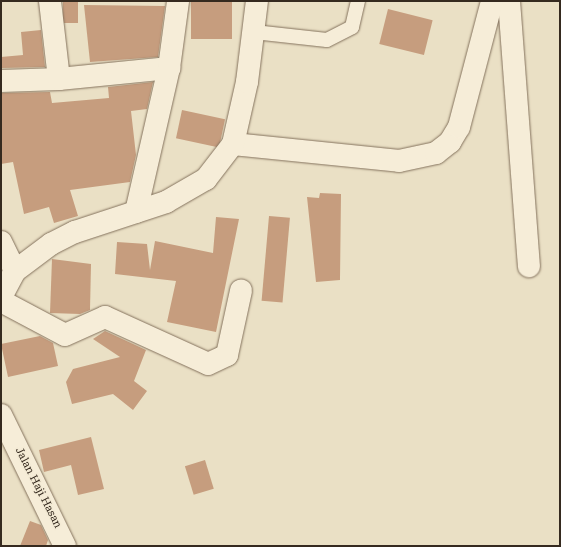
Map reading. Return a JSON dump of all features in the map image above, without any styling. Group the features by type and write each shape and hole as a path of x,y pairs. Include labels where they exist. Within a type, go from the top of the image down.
{"street":[{"path":"50,1 59,79"},
{"path":"136,212 169,68 178,1"},
{"path":"1,297 15,271 51,244 75,232 184,194 206,179 233,144 254,32 257,1"},
{"path":"233,144 399,161 436,153 450,142 459,127 492,1"},
{"path":"509,1 529,266"},
{"path":"1,81 59,79 169,68"},
{"path":"1,242 15,271"},
{"path":"1,301 65,335 105,317 208,364 227,355 241,291"},
{"name":"Jalan Haji Hasan","path":"3,425 65,546"}],"lane":[{"path":"254,32 327,40 352,27 358,1"}],"building":[{"path":"63,1 78,1 78,23 63,23"},
{"path":"191,1 232,1 232,39 191,39"},
{"path":"84,5 165,6 158,57 90,62"},
{"path":"388,9 433,20 424,55 379,44"},
{"path":"41,30 45,67 1,68 1,57 23,55 21,32"},
{"path":"153,82 147,109 131,111 136,155 130,182 70,190 78,216 54,223 49,207 24,214 13,162 1,164 1,93 50,92 52,103 109,98 108,87"},
{"path":"182,110 225,119 219,148 176,138"},
{"path":"320,193 341,194 340,280 316,282 307,197 319,198"},
{"path":"269,216 290,218 283,303 262,301"},
{"path":"216,217 239,219 216,332 167,322 176,281 115,274 117,242 147,244 150,270 155,241 213,253"},
{"path":"52,259 91,264 90,310 80,314 50,313"},
{"path":"105,331 146,350 134,381 147,391 133,410 113,394 72,404 66,382 73,369 120,357 93,339"},
{"path":"40,336 53,343 58,366 8,377 1,344"},
{"path":"91,437 104,489 78,495 71,465 44,472 39,450"},
{"path":"205,460 214,489 194,495 185,466"},
{"path":"30,521 41,525 48,540 46,546 20,546"}]}
